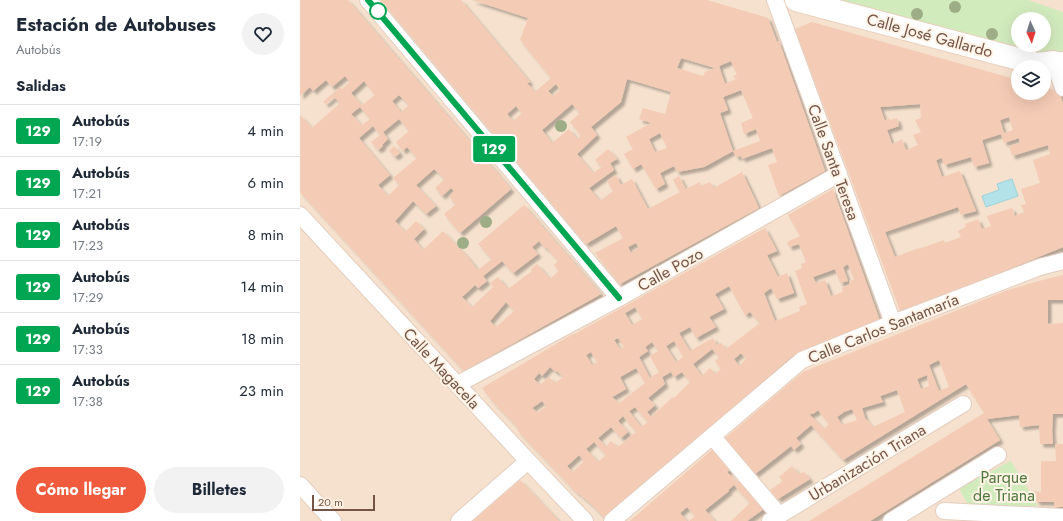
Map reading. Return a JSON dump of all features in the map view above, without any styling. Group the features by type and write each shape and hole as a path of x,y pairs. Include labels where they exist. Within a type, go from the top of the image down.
{"street":[{"path":"368,0 619,298"},
{"name":"Calle Santa Teresa","path":"775,0 893,323"},
{"name":"Calle José Gallardo","path":"796,0 1037,64 1059,62"},
{"path":"1059,62 1063,88"},
{"name":"Calle Pozo","path":"458,384 619,298 839,174"},
{"name":"Calle Magacela","path":"300,215 585,521"},
{"name":"Calle Carlos Santamaría","path":"612,521 802,360 893,323 1040,267 1063,261"},
{"name":"Urbanización Triana","path":"775,518 963,404"},
{"path":"712,436 775,518"},
{"path":"891,521 998,455"},
{"path":"459,521 528,461"},
{"path":"300,485 333,521"},
{"path":"935,494 948,518 1063,517"}],"shaded area":[{"path":"300,0 1063,0 1063,521 300,521"}],"green space":[{"path":"836,0 1028,0 1063,12 1063,51 1051,52 1051,12 1011,12 1011,46"},
{"name":"Parque de Triana","path":"1011,461 1038,506 968,506 959,488"}],"water":[{"path":"1012,179 1018,196 986,207 982,196 999,190 997,184"}],"building":[{"path":"300,0 348,0 511,189 460,233 444,214 456,204 449,197 454,191 451,188 442,196 435,188 445,179 434,169 416,185 436,206 426,214 413,201 395,221 405,232 416,221 424,229 414,239 423,250 443,231 478,270 492,259 478,244 524,205 601,294 464,371 300,192 300,115 312,128 340,103 334,97 326,104 323,102 340,87 342,89 350,82 345,76 332,87 326,80 313,91 310,87 300,96","holes":["364,81 375,95 362,105 351,93","399,95 409,105 401,112 392,101","360,107 370,119 362,125 351,114","399,119 409,131 396,142 403,151 407,147 417,158 393,178 399,185 388,196 378,185 390,175 359,138 373,126 380,135 371,142 378,150 388,139 383,132","539,241 558,261 554,265 559,271 550,279 537,264 530,270 532,271 508,289 498,277 490,283 493,287 472,307 462,297 475,285 478,288 487,281 483,276 502,261 513,273 538,254 532,247","506,302 514,311 496,327 490,321"]},
{"path":"381,0 461,0 530,82 527,83 535,92 551,78 520,40 528,18 472,0 707,0 768,18 777,42 779,41 825,171 779,196 768,165 777,162 772,148 742,159 741,156 736,157 733,151 704,167 677,172 674,166 660,173 665,184 656,189 641,164 633,169 624,154 633,149 626,137 651,123 639,119 643,108 665,114 671,92 627,79 621,102 591,127 597,135 577,154 593,173 602,167 595,160 608,149 617,159 610,163 614,170 589,188 600,201 613,191 607,181 616,175 621,185 632,179 648,209 680,192 673,180 679,176 686,189 700,182 701,186 710,182 714,188 742,172 759,208 620,284 595,253 623,238 616,226 586,244","holes":["681,58 715,68 705,72 703,76 677,68","731,61 737,75 733,76 736,79 725,84 719,66","556,84 560,90 553,96 548,91","741,90 753,118 741,123 744,134 756,129 760,141 733,151 720,113 728,110 723,97","572,104 580,113 570,122 581,135 577,139 569,129 552,143 542,130","516,106 522,113 513,121 507,114","660,133 667,148 655,152 649,139","636,243 639,248 631,253 628,247"]},
{"path":"812,22 1011,78 1011,100 1051,100 1051,89 1059,91 1063,104 1063,247 901,313 795,29","holes":["920,104 921,118 915,120 921,132 913,135 918,145 906,150 902,139 892,144 887,130 899,126 897,118 890,120 889,118 885,121 880,107","1009,117 1013,130 1004,133 1000,120","1001,134 1004,143 1019,138 1020,143 1009,146 1012,156 1048,145 1050,154 1033,160 1040,183 1021,189 1026,204 1021,205 1024,212 1015,216 1012,208 987,216 991,226 982,229 978,219 965,224 966,227 958,231 961,237 945,243 944,240 895,257 885,232 958,207 961,215 976,211 960,171 942,177 936,160 942,158 944,165 971,157 974,167 989,163 982,140"]},
{"path":"394,146 400,153 395,157 389,151"},
{"path":"833,189 880,321 791,357 606,519 574,490 517,430 519,429 482,388 573,334 765,228 777,251 767,255 778,277 787,273 794,293 777,299 771,288 764,293 775,321 800,311 799,307 807,304 795,271 802,268 801,264 806,262 799,244 789,247 787,242 800,236 788,215","holes":["848,264 854,280 849,281 850,284 842,288 843,292 831,296 825,280 816,283 813,277 835,269 840,283 848,281 843,267","729,286 745,315 750,312 760,323 726,349 721,343 717,345 713,338 690,351 679,333 690,327 696,338 716,327 709,317 724,309 715,294","635,307 642,319 632,325 625,313","618,338 624,347 620,349 614,340","674,341 683,357 676,362 666,346","652,342 658,351 650,356 659,372 650,378 639,357 648,351 645,347","712,349 719,357 715,361 721,369 715,374 710,368 702,376 693,364","591,352 597,362 592,365 586,355","741,353 746,359 739,366 734,359","550,367 563,377 555,383 549,377 540,385 534,379 539,373 542,376","636,368 645,383 619,403 612,397 626,389 620,377","671,372 674,377 682,372 690,382 674,398 673,397 651,417 647,412 655,405 648,398 665,384 662,377","542,401 546,406 538,413 532,408","635,407 648,422 641,427 629,411","623,416 636,432 618,447 611,441 606,447 598,438 611,427 621,438 628,432 618,421","594,442 606,455 598,462 586,449","579,455 584,461 573,472 567,466"]},
{"path":"1063,275 1063,300 1048,300 1048,324 1063,323 1063,414 1053,414 1053,444 1040,444 1039,425 1020,427 1019,415 987,419 1000,440 870,521 809,521 984,413 966,384 843,460 811,425 796,438 801,444 794,450 791,446 755,474 724,439 803,372 1008,290","holes":["939,360 949,387 939,391 929,365","927,375 929,386 921,389 917,379","897,390 905,412 873,427 865,418 862,408 883,402 880,396","852,409 857,420 842,425 837,417","818,410 829,424 824,429 810,415 812,413 813,414"]},
{"path":"1055,444 1063,444 1063,507 1054,507 1054,502 1037,502 1031,491 1041,492 1041,461 1056,461"},
{"path":"713,449 731,469 727,472 737,482 740,480 765,508 747,521 731,521 750,503 734,485 728,490 729,491 705,510 715,521 689,521 695,516 687,507 680,513 687,521 630,521"},
{"path":"792,466 799,474 804,472 810,479 778,499 770,490 783,481 779,477"},
{"path":"520,480 559,521 473,521"}],"bus line":[{"name":"129","path":"368,0 619,298"}]}
